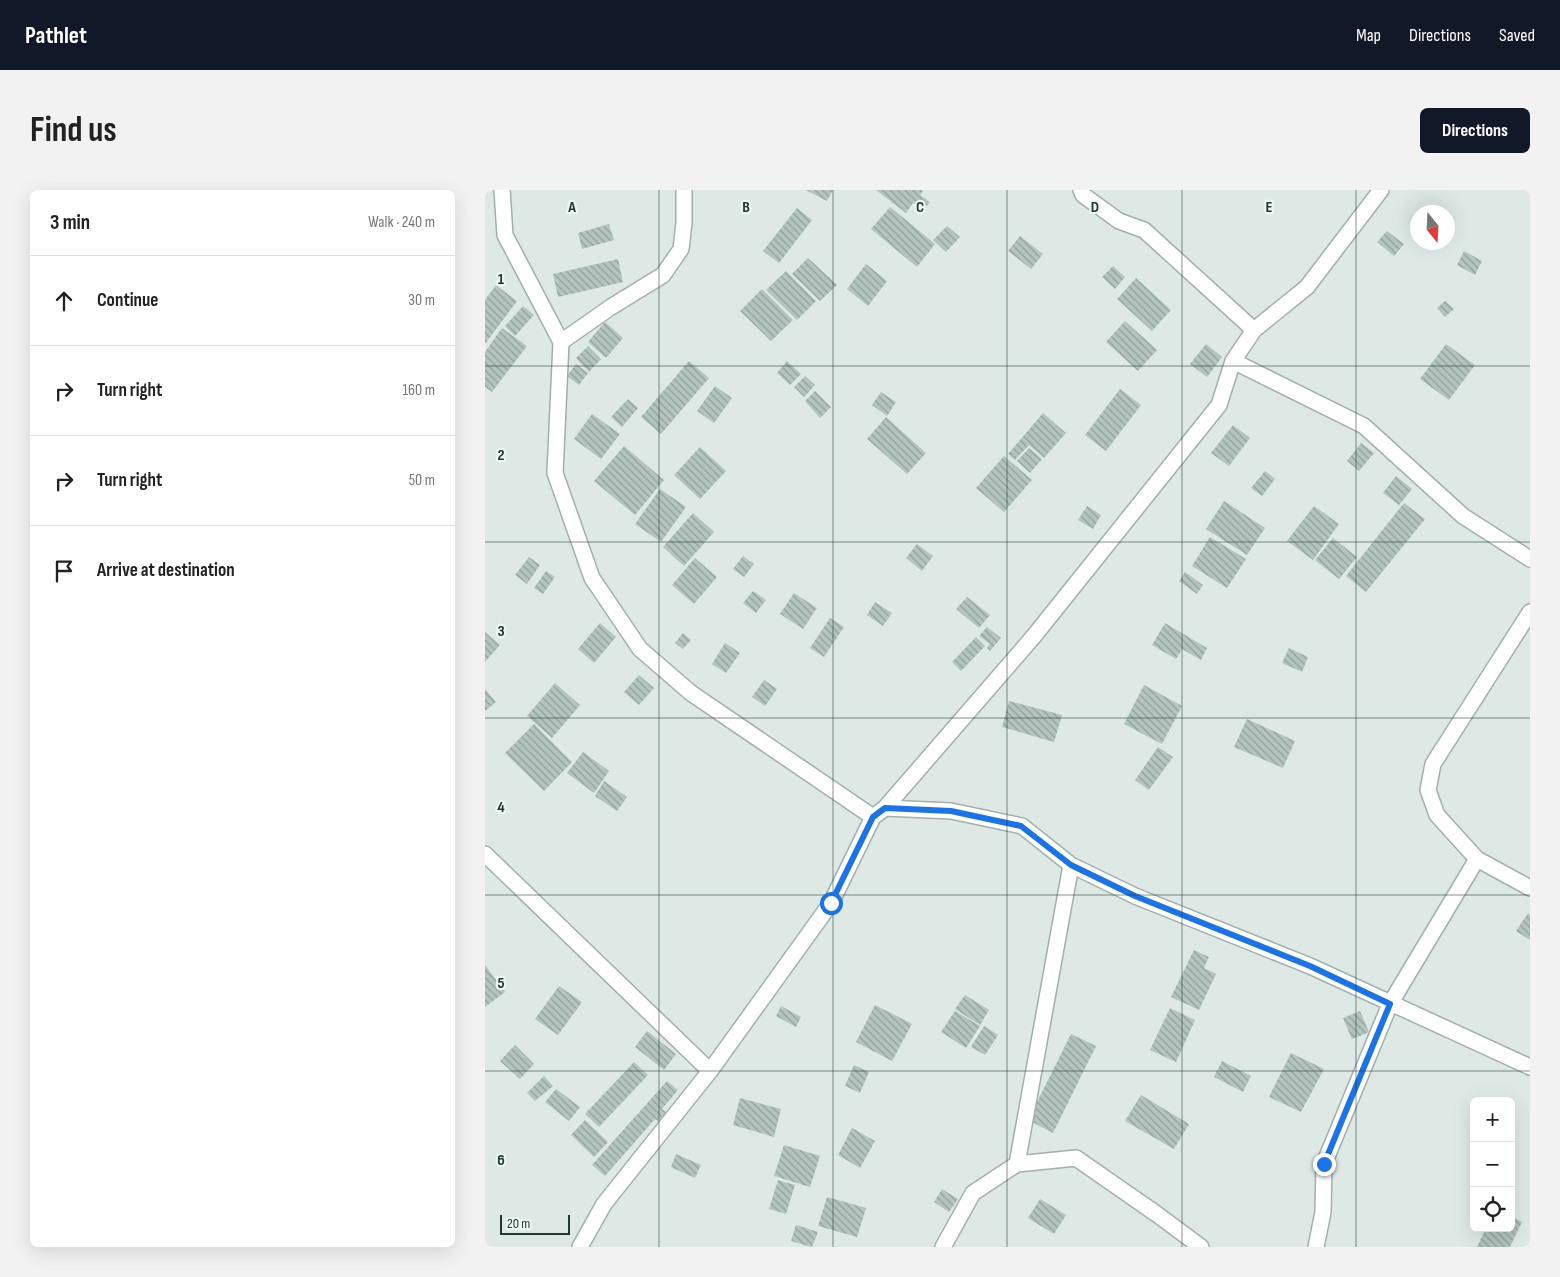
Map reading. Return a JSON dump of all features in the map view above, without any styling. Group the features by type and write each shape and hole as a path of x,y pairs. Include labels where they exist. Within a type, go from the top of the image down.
{"street":[{"path":"501,190 505,235 561,342 555,473 592,578 641,649 691,693 879,812 951,811 1021,826 1071,865 1135,896 1310,966 1530,1067"},
{"path":"561,342 611,307 663,275 681,249 684,223 684,190"},
{"path":"1081,190 1083,195 1119,221 1144,230 1254,330"},
{"path":"580,1247 604,1204 711,1071 831,903 879,812 1034,636 1219,405 1233,361 1254,330 1307,287 1381,190"},
{"path":"1233,361 1364,426 1463,516 1530,559"},
{"path":"1530,612 1433,764 1428,790 1437,815 1477,859 1530,888"},
{"path":"485,854 711,1071"},
{"path":"1315,1247 1323,1212 1324,1164 1390,1004 1477,859"},
{"path":"1017,1164 1071,865"},
{"path":"943,1247 973,1193 1017,1164 1076,1158 1201,1247"}],"building":[{"path":"806,190 833,190 827,201"},
{"path":"876,190 921,190 923,191 920,195 930,202 923,210 913,203 906,213"},
{"path":"890,207 935,244 917,267 871,229"},
{"path":"797,208 812,220 779,263 763,251"},
{"path":"609,224 614,240 582,249 578,233"},
{"path":"947,226 960,237 946,252 933,240"},
{"path":"1387,231 1404,244 1394,256 1377,242"},
{"path":"1020,236 1043,254 1031,269 1008,251"},
{"path":"1464,251 1482,261 1475,275 1457,265"},
{"path":"808,258 837,285 820,301 792,274"},
{"path":"618,259 623,282 558,297 553,274"},
{"path":"866,264 887,281 868,306 847,289"},
{"path":"1113,266 1125,277 1115,289 1102,277"},
{"path":"786,271 816,301 797,320 766,290"},
{"path":"1136,278 1171,310 1152,331 1117,299"},
{"path":"496,285 517,301 485,344 485,300"},
{"path":"762,289 793,320 771,341 740,311"},
{"path":"1445,301 1454,309 1445,317 1437,308"},
{"path":"523,306 534,315 515,336 505,326"},
{"path":"1125,321 1157,350 1138,371 1106,342"},
{"path":"605,322 623,338 606,358 588,342"},
{"path":"502,328 527,346 492,392 485,387 485,352"},
{"path":"1206,344 1222,357 1207,377 1190,364"},
{"path":"1446,344 1475,365 1449,400 1420,379"},
{"path":"588,346 601,359 589,372 576,358"},
{"path":"689,361 709,378 661,434 641,417"},
{"path":"787,361 801,374 790,385 777,373"},
{"path":"576,364 588,373 579,385 567,376"},
{"path":"805,376 815,385 804,397 794,387"},
{"path":"715,386 732,398 714,423 697,411"},
{"path":"1120,389 1141,405 1106,451 1085,435"},
{"path":"815,391 831,407 820,418 805,401"},
{"path":"881,392 896,402 887,416 872,405"},
{"path":"628,399 638,408 622,427 611,417"},
{"path":"1043,413 1066,433 1044,458 1029,445 1015,460 1008,454"},
{"path":"592,414 620,434 601,459 574,439"},
{"path":"886,417 926,453 907,474 867,439"},
{"path":"1233,425 1250,438 1229,466 1211,453"},
{"path":"1361,443 1374,453 1359,471 1347,461"},
{"path":"624,446 664,480 635,515 594,481"},
{"path":"700,447 726,471 700,499 674,475"},
{"path":"1029,448 1042,459 1030,473 1017,461"},
{"path":"1004,456 1032,480 1004,512 976,488"},
{"path":"1265,471 1275,479 1262,496 1251,488"},
{"path":"1396,476 1412,489 1399,505 1383,493"},
{"path":"660,489 686,507 661,542 635,524"},
{"path":"1224,501 1265,528 1247,555 1206,529"},
{"path":"1404,503 1425,519 1366,592 1346,576"},
{"path":"1087,506 1101,515 1093,529 1078,520"},
{"path":"1314,506 1339,524 1313,560 1287,541"},
{"path":"693,513 714,532 684,566 663,547"},
{"path":"1210,537 1246,559 1227,588 1192,566"},
{"path":"1333,538 1357,557 1339,579 1315,560"},
{"path":"917,544 933,556 922,571 906,558"},
{"path":"743,556 754,564 744,577 733,569"},
{"path":"529,557 540,565 527,584 515,575"},
{"path":"695,558 717,577 694,604 672,585"},
{"path":"546,571 555,577 543,594 534,588"},
{"path":"1185,572 1203,585 1197,594 1179,581"},
{"path":"753,591 766,600 756,613 743,603"},
{"path":"794,593 817,608 803,629 780,614"},
{"path":"967,597 990,615 979,628 956,609"},
{"path":"875,602 892,613 883,626 867,615"},
{"path":"830,618 844,627 824,657 810,648"},
{"path":"600,623 616,637 594,663 578,649"},
{"path":"1165,623 1207,648 1201,660 1182,649 1176,659 1152,645"},
{"path":"987,627 1001,638 990,651 987,648 990,644 979,636"},
{"path":"485,632 500,645 485,662"},
{"path":"683,633 691,640 683,649 675,643"},
{"path":"976,637 985,646 961,671 952,662"},
{"path":"725,643 740,653 726,673 712,664"},
{"path":"1289,648 1308,657 1302,672 1282,663"},
{"path":"639,675 654,688 639,705 624,692"},
{"path":"764,680 777,689 765,706 752,697"},
{"path":"555,683 580,705 552,738 527,716"},
{"path":"1144,685 1182,706 1162,744 1124,724"},
{"path":"485,689 496,702 485,711"},
{"path":"1009,701 1062,715 1054,742 1002,727"},
{"path":"1247,719 1295,741 1283,768 1234,747"},
{"path":"534,724 572,762 544,791 505,753"},
{"path":"1158,747 1173,757 1149,790 1135,780"},
{"path":"583,752 609,771 594,793 567,773"},
{"path":"604,781 627,797 617,811 595,796"},
{"path":"1528,913 1530,915 1530,940 1516,931"},
{"path":"1194,950 1209,957 1204,968 1216,974 1199,1010 1171,997"},
{"path":"485,965 505,992 485,1007"},
{"path":"559,986 582,1002 558,1035 535,1019"},
{"path":"965,995 989,1010 980,1025 955,1009"},
{"path":"875,1005 912,1024 892,1061 856,1042"},
{"path":"781,1006 801,1017 796,1027 776,1016"},
{"path":"1170,1008 1195,1020 1176,1062 1150,1050"},
{"path":"955,1011 980,1026 966,1048 941,1032"},
{"path":"1360,1011 1369,1032 1352,1039 1343,1018"},
{"path":"984,1026 998,1035 985,1055 971,1047"},
{"path":"647,1031 676,1054 664,1070 635,1047"},
{"path":"1071,1034 1096,1046 1053,1133 1028,1120"},
{"path":"515,1045 534,1064 520,1079 500,1061"},
{"path":"1291,1053 1324,1069 1301,1112 1269,1097"},
{"path":"1222,1061 1251,1076 1243,1092 1214,1077"},
{"path":"634,1062 648,1075 599,1127 585,1114"},
{"path":"854,1065 869,1072 860,1093 845,1086"},
{"path":"544,1076 553,1086 535,1101 527,1093"},
{"path":"667,1081 678,1090 662,1109 666,1112 658,1121 655,1119 605,1176 592,1165"},
{"path":"556,1089 580,1107 569,1121 545,1102"},
{"path":"1141,1095 1189,1124 1174,1149 1125,1121"},
{"path":"740,1098 781,1109 774,1137 733,1125"},
{"path":"585,1120 608,1142 594,1157 571,1135"},
{"path":"852,1128 875,1141 860,1168 838,1155"},
{"path":"784,1145 820,1156 810,1187 774,1176"},
{"path":"676,1154 701,1165 695,1178 671,1167"},
{"path":"778,1180 795,1185 786,1214 769,1209"},
{"path":"942,1189 958,1199 949,1212 934,1202"},
{"path":"827,1197 866,1208 857,1237 818,1226"},
{"path":"1040,1199 1066,1215 1054,1234 1028,1218"},
{"path":"1515,1218 1522,1222 1510,1247 1477,1247 1484,1232 1515,1232"},
{"path":"796,1225 818,1232 812,1247 791,1241"}],"route":[{"path":"831,903 873,817 885,808 951,811 1021,826 1071,865 1135,896 1310,966 1390,1004 1324,1164"}]}
